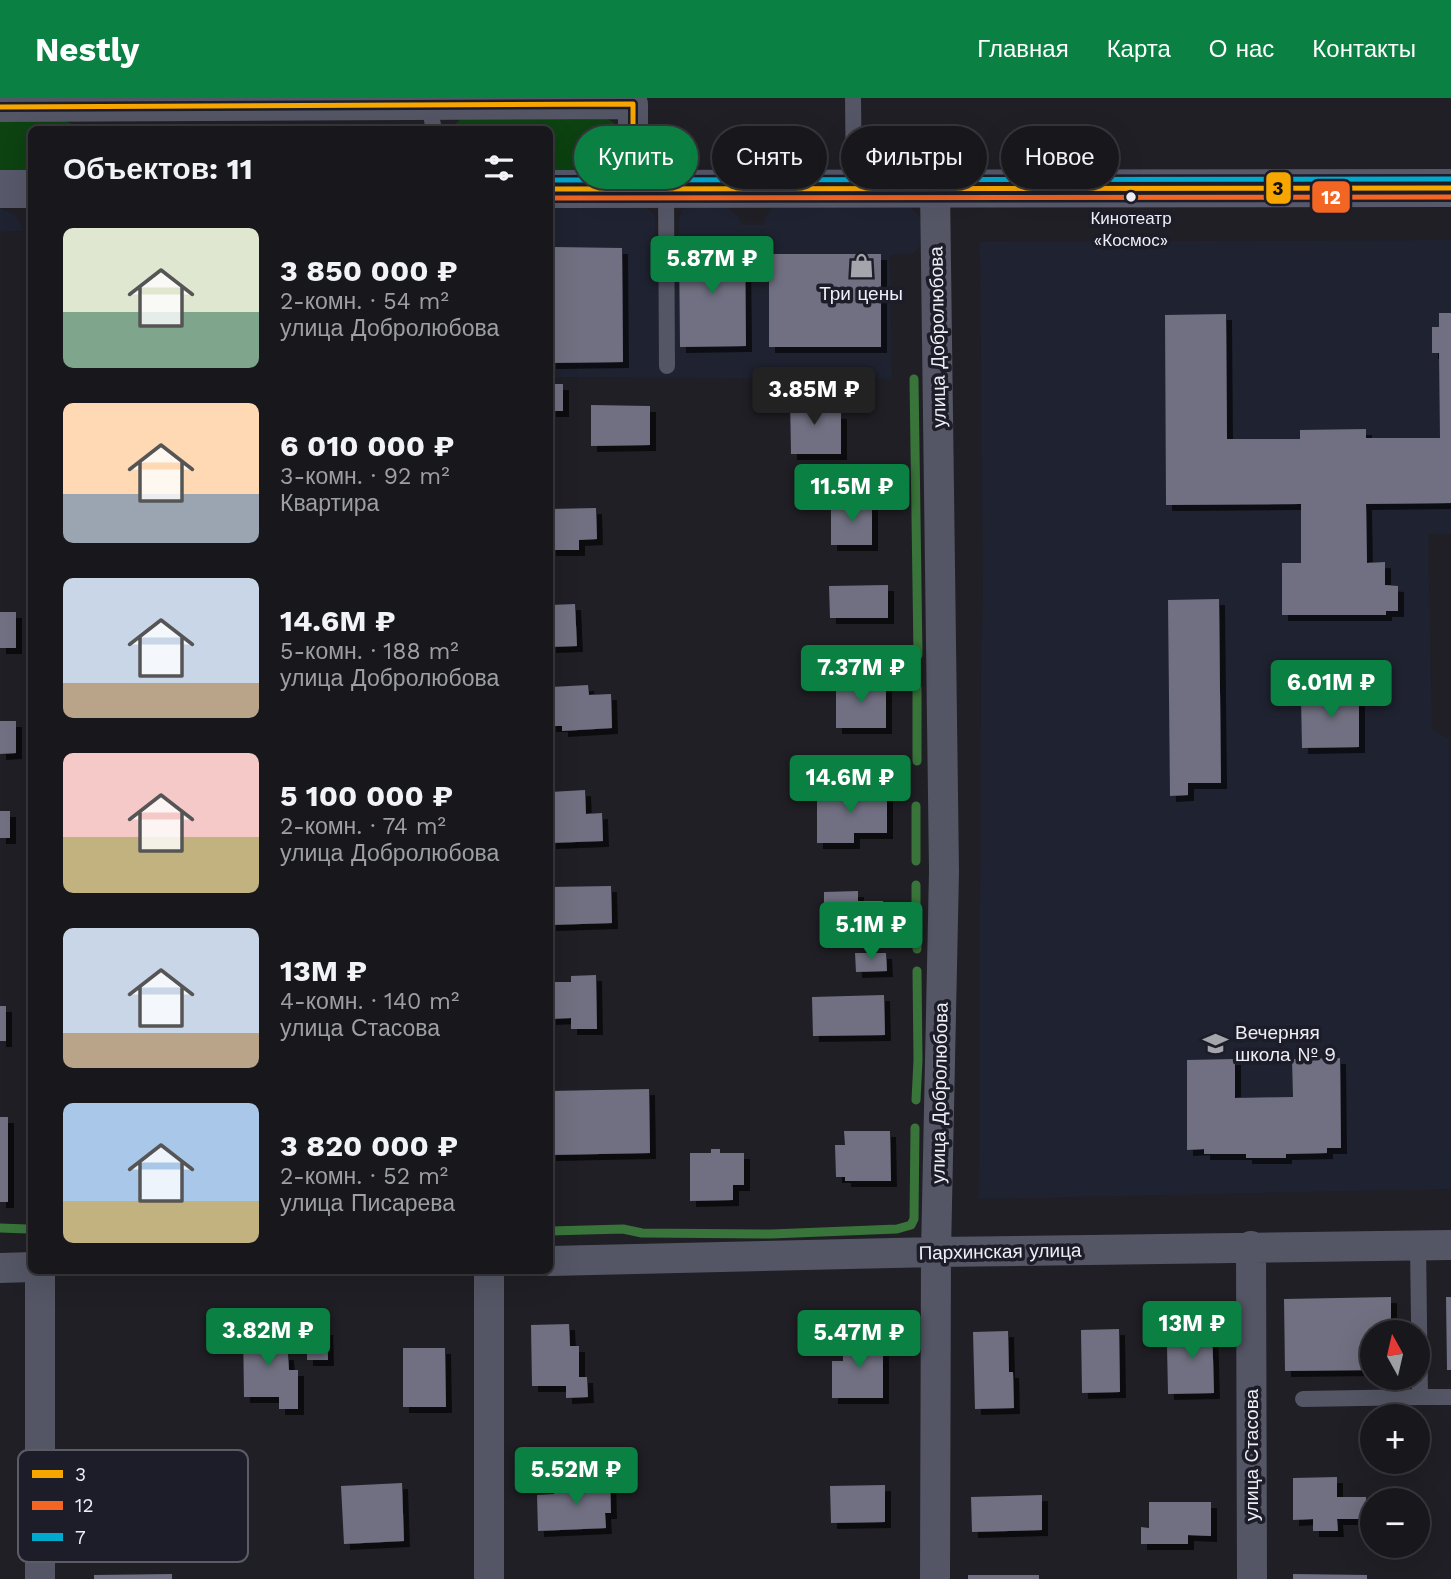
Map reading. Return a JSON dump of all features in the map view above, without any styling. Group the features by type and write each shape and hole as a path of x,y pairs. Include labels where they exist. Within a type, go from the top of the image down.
{"main road":[{"path":"987,189 1451,188"},
{"path":"0,190 28,189"},
{"path":"553,189 574,189"},
{"path":"698,189 841,189"}],"street":[{"path":"0,107 99,111 430,111 633,101 638,126"},
{"name":"улица Добролюбова","path":"934,189 944,846 936,1252 935,1579"},
{"name":"Пархинская улица","path":"553,1261 1251,1246 1451,1245"},
{"name":"улица Стасова","path":"1251,1246 1252,1579"},
{"path":"0,1268 28,1267"},
{"path":"40,1274 40,1450"},
{"path":"489,1274 489,1579"}],"lane":[{"path":"853,98 853,126"},
{"path":"650,189 667,366"},
{"path":"1418,1245 1420,1396"},
{"path":"1303,1399 1451,1396"}],"shaded area":[{"path":"553,206 647,208 656,220 654,248 679,248 679,218 683,209 687,208 727,207 739,217 741,225 763,225 773,207 911,208 920,217 923,228 919,248 912,254 890,255 892,379 553,377"},
{"path":"0,208 13,214 23,231 0,232"},
{"path":"1451,240 1451,534 1428,534 1432,729 1449,739 1451,1189 979,1199 983,598 980,242"}],"green space":[{"path":"462,118 605,118 616,126 574,126 574,172 553,171 553,126 453,126"},
{"path":"0,119 62,119 72,126 28,126 28,173 0,173"}],"building":[{"path":"745,244 746,346 680,347 679,245"},
{"path":"553,248 622,248 623,362 553,363"},
{"path":"769,254 881,254 881,347 769,347"},
{"path":"1439,313 1451,313 1451,503 1366,504 1367,563 1385,562 1385,585 1398,586 1398,611 1386,611 1386,615 1282,615 1282,563 1301,563 1301,504 1166,505 1165,315 1226,314 1227,439 1300,439 1300,430 1366,429 1366,438 1440,438 1439,353 1432,353 1432,327 1439,327"},
{"path":"553,384 563,384 563,411 553,411"},
{"path":"790,397 828,397 828,412 841,413 841,454 791,454"},
{"path":"591,405 650,406 650,445 591,446"},
{"path":"831,504 872,504 872,545 831,545"},
{"path":"596,508 597,539 579,540 579,550 553,550 553,509"},
{"path":"888,585 888,618 830,618 829,586"},
{"path":"1219,599 1221,783 1188,783 1188,795 1170,796 1168,600"},
{"path":"575,604 577,646 553,647 553,605"},
{"path":"0,612 16,612 16,648 0,648"},
{"path":"836,682 886,682 886,728 836,728"},
{"path":"588,685 589,695 611,694 612,728 562,731 562,726 553,726 553,687"},
{"path":"1325,688 1359,688 1359,747 1302,748 1301,699 1325,698"},
{"path":"0,721 16,721 16,753 0,754"},
{"path":"848,759 887,759 887,777 848,777"},
{"path":"585,790 586,814 602,813 603,841 553,843 553,792"},
{"path":"817,791 887,791 887,833 854,833 854,843 817,843"},
{"path":"0,811 10,811 10,838 0,838"},
{"path":"611,886 612,923 553,925 553,887"},
{"path":"858,891 858,901 883,901 884,933 824,933 824,892"},
{"path":"855,953 886,953 887,971 856,972"},
{"path":"596,975 597,1029 571,1029 571,1018 553,1019 553,982 571,982 571,976"},
{"path":"884,995 885,1035 813,1036 812,997"},
{"path":"0,1006 6,1006 6,1041 0,1041"},
{"path":"1340,1058 1341,1148 1327,1148 1327,1153 1286,1154 1286,1158 1246,1158 1246,1154 1204,1154 1204,1149 1187,1150 1187,1060 1235,1059 1235,1098 1293,1097 1292,1059"},
{"path":"649,1089 650,1153 553,1155 553,1091"},
{"path":"0,1117 8,1117 8,1202 0,1202"},
{"path":"844,1131 890,1131 891,1181 845,1181 845,1177 836,1177 835,1145 845,1145"},
{"path":"711,1149 720,1149 720,1153 744,1153 744,1185 733,1185 733,1200 690,1201 690,1153 711,1153"},
{"path":"1391,1297 1391,1320 1360,1320 1360,1370 1285,1371 1284,1299"},
{"path":"1446,1297 1451,1297 1451,1370 1447,1370"},
{"path":"569,1324 570,1346 579,1346 579,1377 587,1377 588,1397 566,1398 566,1386 532,1386 531,1325"},
{"path":"1180,1324 1212,1324 1214,1393 1168,1394 1167,1346 1180,1345"},
{"path":"279,1326 279,1354 288,1354 289,1370 298,1370 298,1409 279,1409 279,1397 244,1397 243,1327"},
{"path":"307,1329 327,1329 328,1360 307,1360"},
{"path":"1119,1329 1120,1392 1082,1393 1081,1330"},
{"path":"1008,1331 1009,1372 1013,1372 1014,1408 975,1409 973,1332"},
{"path":"843,1338 883,1338 883,1398 832,1398 832,1361 843,1361"},
{"path":"403,1348 445,1348 446,1407 403,1407"},
{"path":"610,1477 611,1513 605,1513 606,1528 538,1531 537,1495 554,1494 554,1486 589,1485 589,1478"},
{"path":"1337,1477 1337,1497 1360,1497 1360,1519 1337,1519 1338,1531 1313,1531 1313,1519 1293,1520 1293,1478"},
{"path":"402,1483 404,1541 344,1544 341,1486"},
{"path":"885,1485 885,1522 831,1523 830,1486"},
{"path":"1042,1495 1042,1530 972,1532 971,1497"},
{"path":"1149,1502 1211,1502 1211,1536 1188,1535 1188,1544 1141,1544 1141,1527 1149,1528"},
{"path":"172,1574 172,1579 94,1579 94,1575"},
{"path":"1293,1574 1367,1575 1367,1579 1293,1579"},
{"path":"968,1575 1039,1575 1039,1579 968,1579"}],"waterway":[{"path":"914,379 918,655"},
{"path":"917,688 917,761"},
{"path":"916,806 916,861"},
{"path":"916,885 916,905"},
{"path":"917,935 917,949"},
{"path":"916,1100 917,971"},
{"path":"553,1231 623,1229 642,1233 771,1234 897,1229 911,1225 914,1219 915,1128"},
{"path":"0,1228 28,1229"}],"transit line":[{"name":"3","path":"0,107 633,104 633,126"},
{"name":"7","path":"553,180 1451,179"},
{"name":"3","path":"553,189 1451,188"},
{"name":"12","path":"553,198 1451,197"}],"place":[{"name":"Кинотеатр «Космос»","path":"1131,197"},
{"name":"Три цены","path":"861,265"},
{"name":"Вечерняя школа № 9","path":"1215,1043"}]}
